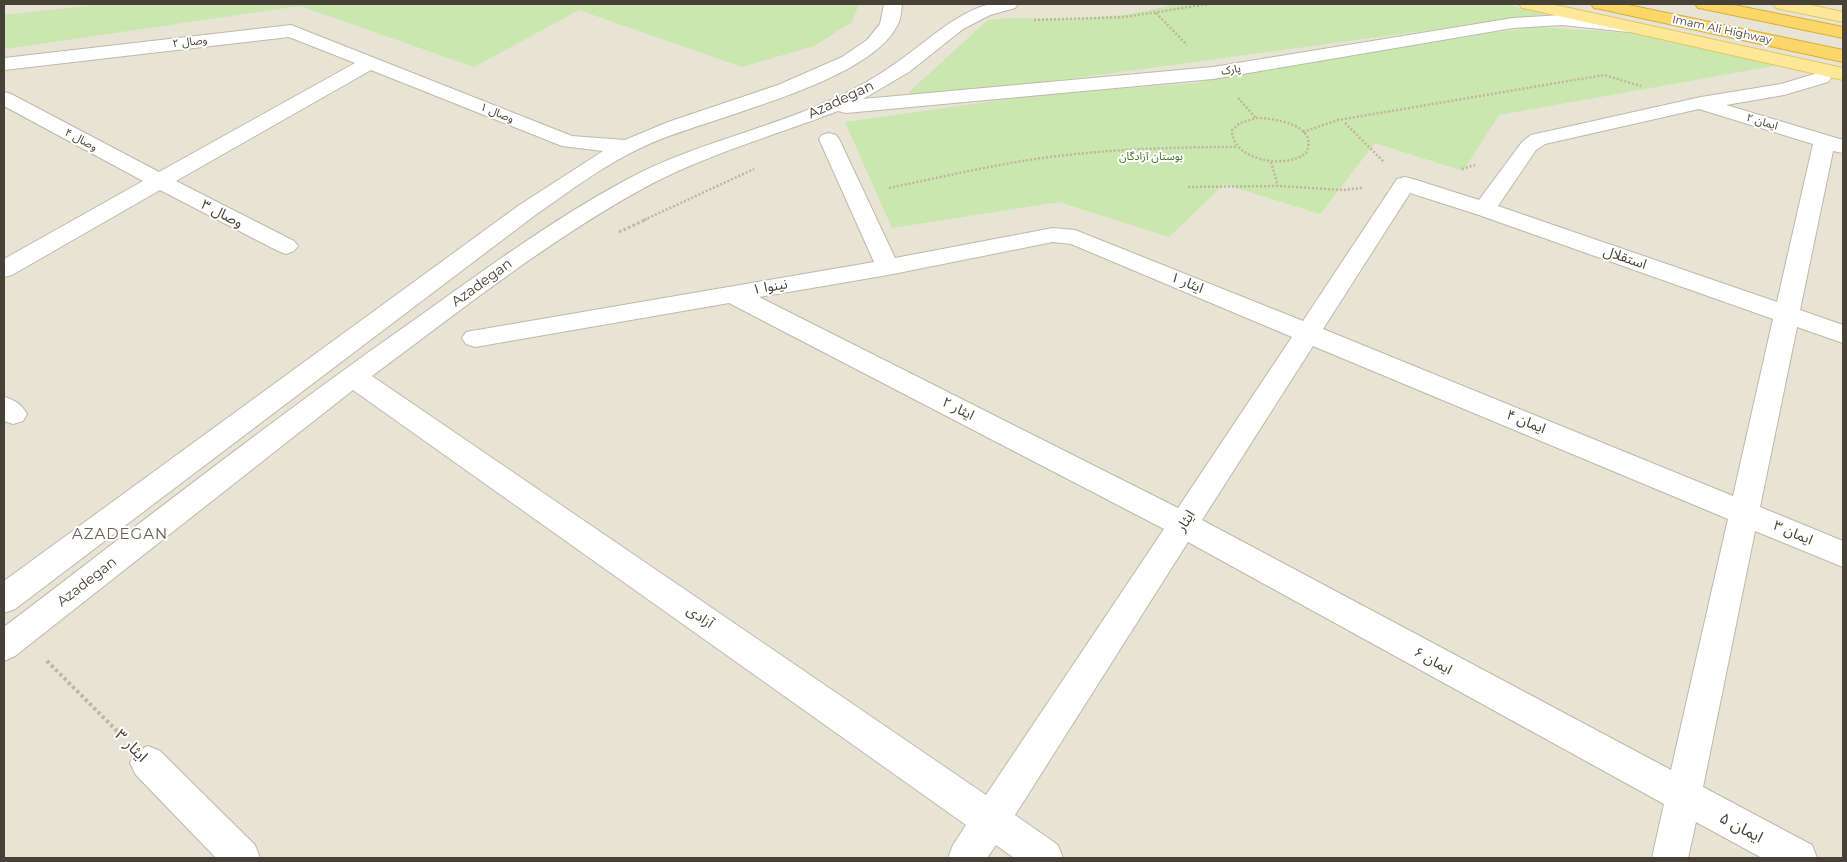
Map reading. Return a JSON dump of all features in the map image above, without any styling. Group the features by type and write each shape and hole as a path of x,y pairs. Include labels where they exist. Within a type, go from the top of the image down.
{"highway":[{"name":"Imam Ali Highway","path":"1600,4 1843,56"},
{"name":"Imam Ali Highway","path":"1704,4 1843,33"}],"main road":[{"path":"1528,4 1843,74"},
{"path":"1782,4 1843,17"}],"street":[{"path":"4,599 526,211 584,172 627,146 707,115 788,90 843,64 876,42 886,31 894,11 893,4"},
{"name":"Azadegan","path":"12,640 354,376 576,217 636,183 707,151 778,127 848,100 902,68 956,25 984,11 1009,4"},
{"name":"پارک","path":"824,109 1213,73 1514,23 1562,20 1636,28"},
{"name":"وصال ۲","path":"4,64 291,31 371,62"},
{"path":"4,269 371,62"},
{"name":"وصال ۱","path":"371,62 569,142 627,146"},
{"path":"1484,209 1529,146 1538,139 1701,103 1784,89 1821,78"},
{"name":"وصال ۴","path":"4,98 159,182"},
{"name":"ایمان ۲","path":"1701,103 1834,144"},
{"path":"829,139 888,266"},
{"path":"1670,858 1787,314 1834,144"},
{"name":"وصال ۳","path":"159,182 286,246"},
{"name":"استقلال","path":"1405,184 1484,209 1843,334"},
{"name":"ایثار","path":"966,858 1405,184"},
{"name":"نینوا ۱","path":"475,338 732,294 1053,235 1064,235"},
{"name":"ایثار ۱","path":"1064,235 1075,237 1308,332"},
{"name":"ایثار ۲","path":"732,294 1184,525"},
{"name":"ایمان ۴","path":"1308,332 1744,512"},
{"name":"آزادی","path":"354,376 1045,858"},
{"name":"ایمان ۳","path":"1744,512 1843,554"},
{"name":"ایمان ۶","path":"1184,525 1683,797"},
{"name":"ایثار ۳","path":"148,762 242,858"},
{"name":"ایمان ۵","path":"1683,797 1799,858"}],"path":[{"path":"1033,20 1125,17 1208,4"},
{"path":"1303,132 1338,120 1604,75"},
{"path":"1256,118 1276,119 1294,126 1303,132 1309,140 1309,147 1305,154 1297,159 1285,162 1271,162 1246,154 1232,139 1232,132 1236,125 1245,120 1256,118"},
{"path":"1345,123 1405,184"},
{"path":"855,196 976,170 1052,157 1178,146 1237,146"},
{"path":"1188,187 1278,186 1343,190 1405,184 1480,164 1529,146"},
{"path":"1271,162 1278,186"},
{"path":"615,234 760,166"},
{"name":"ایثار ۳","path":"12,640 148,762"}],"shaded area":[{"path":"4,4 1843,4 1843,858 4,858"}],"green space":[{"path":"105,4 859,4 852,22 814,46 742,67 579,10 474,67 300,6 4,49 4,15"},
{"path":"1179,4 1502,4 1548,14 914,100 909,92 988,20 1011,18 1071,19 1124,15"},
{"name":"بوستان آزادگان","path":"1535,27 1632,33 1779,65 1499,115 1463,171 1375,143 1320,214 1224,184 1169,237 1059,202 892,228 845,122 1038,95 1196,83 1329,55"}],"district":[{"name":"AZADEGAN","path":"120,535"}]}
